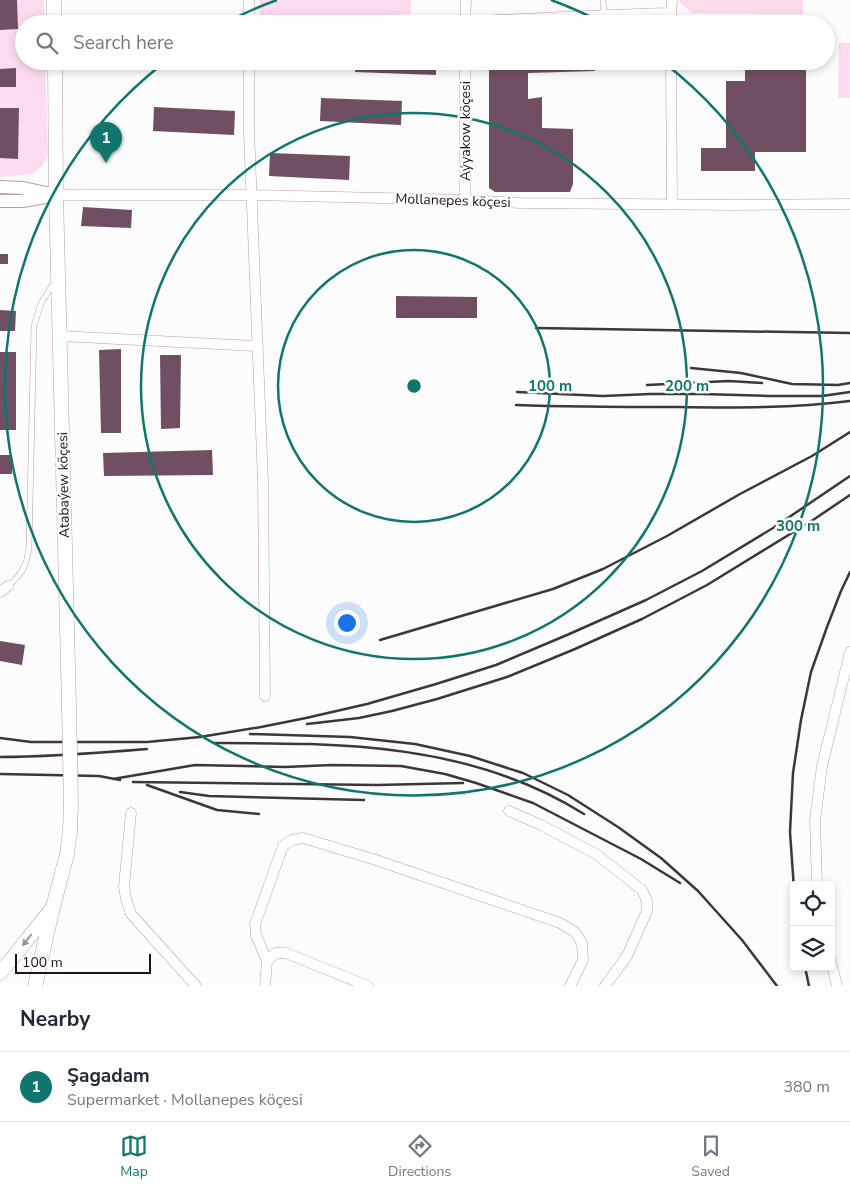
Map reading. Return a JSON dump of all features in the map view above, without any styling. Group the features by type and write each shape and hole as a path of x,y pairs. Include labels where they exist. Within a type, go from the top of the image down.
{"main road":[{"path":"54,0 54,15"},
{"name":"Atabaýew köçesi","path":"35,986 67,854 71,804 56,195 55,70"},
{"name":"Atabaýew köçesi","path":"0,973 53,906"}],"street":[{"path":"249,0 249,15"},
{"path":"466,0 466,15"},
{"path":"671,15 672,0"},
{"path":"589,15 621,15"},
{"path":"249,70 251,195 263,481 265,696"},
{"name":"Aýyakow köçesi","path":"465,70 465,200"},
{"path":"671,70 672,204"},
{"name":"Mollanepes köçesi","path":"0,187 23,188 56,195"},
{"name":"Mollanepes köçesi","path":"0,201 24,201 56,195 251,195 520,203 850,204"},
{"path":"60,336 258,346"},
{"path":"817,881 815,820 822,766 850,652"},
{"path":"509,811 541,825 596,854 642,890 647,900 647,912 627,956 605,986"},
{"path":"131,813 124,886 131,914 196,986"},
{"path":"265,986 267,961 256,935 255,924 283,846 292,840 302,838 376,860 560,923 575,932 582,942 583,960 570,986"},
{"path":"267,961 276,952 286,953 368,986"},
{"path":"833,971 837,986"}],"lane":[{"path":"603,0 604,14"},
{"path":"4,589 19,577 28,562 30,548 34,326 41,303 58,276"}],"shaded area":[{"path":"0,0 44,0 44,15 15,15 15,70 45,70 48,155 42,166 32,174 0,177"},
{"path":"259,0 411,0 411,14 260,15"},
{"path":"680,0 803,0 803,14 693,13 680,3"},
{"path":"839,43 850,43 850,98 838,98"}],"building":[{"path":"0,0 17,0 18,15 15,15 15,29 0,30"},
{"path":"15,68 16,87 0,87 0,69"},
{"path":"355,70 436,70 436,75 355,72"},
{"path":"489,70 595,70 528,73 528,99 542,97 542,128 573,129 573,184 570,192 495,192 489,188"},
{"path":"745,70 806,70 806,152 755,152 755,171 701,171 701,148 726,148 726,81 745,81"},
{"path":"321,98 402,101 401,125 320,121"},
{"path":"154,107 235,111 234,135 153,131"},
{"path":"0,108 19,108 18,159 0,158"},
{"path":"270,153 350,156 349,180 269,176"},
{"path":"83,207 132,210 131,228 81,226"},
{"path":"0,254 8,254 8,264 0,264"},
{"path":"396,296 477,297 477,318 396,318"},
{"path":"0,310 16,311 15,331 0,331"},
{"path":"121,349 121,433 101,433 99,350"},
{"path":"0,352 16,352 16,430 0,430"},
{"path":"160,355 181,355 180,428 161,429"},
{"path":"212,450 213,475 104,476 103,453"},
{"path":"0,455 12,455 12,474 0,474"},
{"path":"0,641 25,645 22,665 0,661"}],"railway":[{"path":"536,328 850,333"},
{"path":"691,368 741,373 792,384 838,385 850,383"},
{"path":"647,385 729,381 762,383"},
{"path":"517,392 603,396 650,394 822,396 850,392"},
{"path":"516,405 743,407 807,405 850,401"},
{"path":"380,640 553,589 603,569 812,456 850,432"},
{"path":"0,738 31,742 147,742 200,737 306,718 367,704 436,684 496,665 646,600 702,571 773,528 850,476"},
{"path":"307,724 359,718 437,699 507,677 575,649 642,619 707,585 850,495"},
{"path":"793,881 790,832 793,773 801,720 811,672 850,572"},
{"path":"250,734 350,737 415,744 470,756 523,773 568,795 618,827 661,858 698,891 742,940 777,986"},
{"path":"214,743 310,744 358,747 405,752 451,760 497,773 541,791 584,814"},
{"path":"0,757 55,756 147,749"},
{"path":"113,779 195,765 285,767 332,765 401,766 445,774 533,803 641,859 680,883"},
{"path":"0,774 99,776 120,780"},
{"path":"133,782 377,785 463,783"},
{"path":"147,785 217,810 259,814"},
{"path":"180,792 209,796 364,800"},
{"path":"806,971 809,986"}],"place":[{"name":"Şagadam","path":"106,163"}]}
